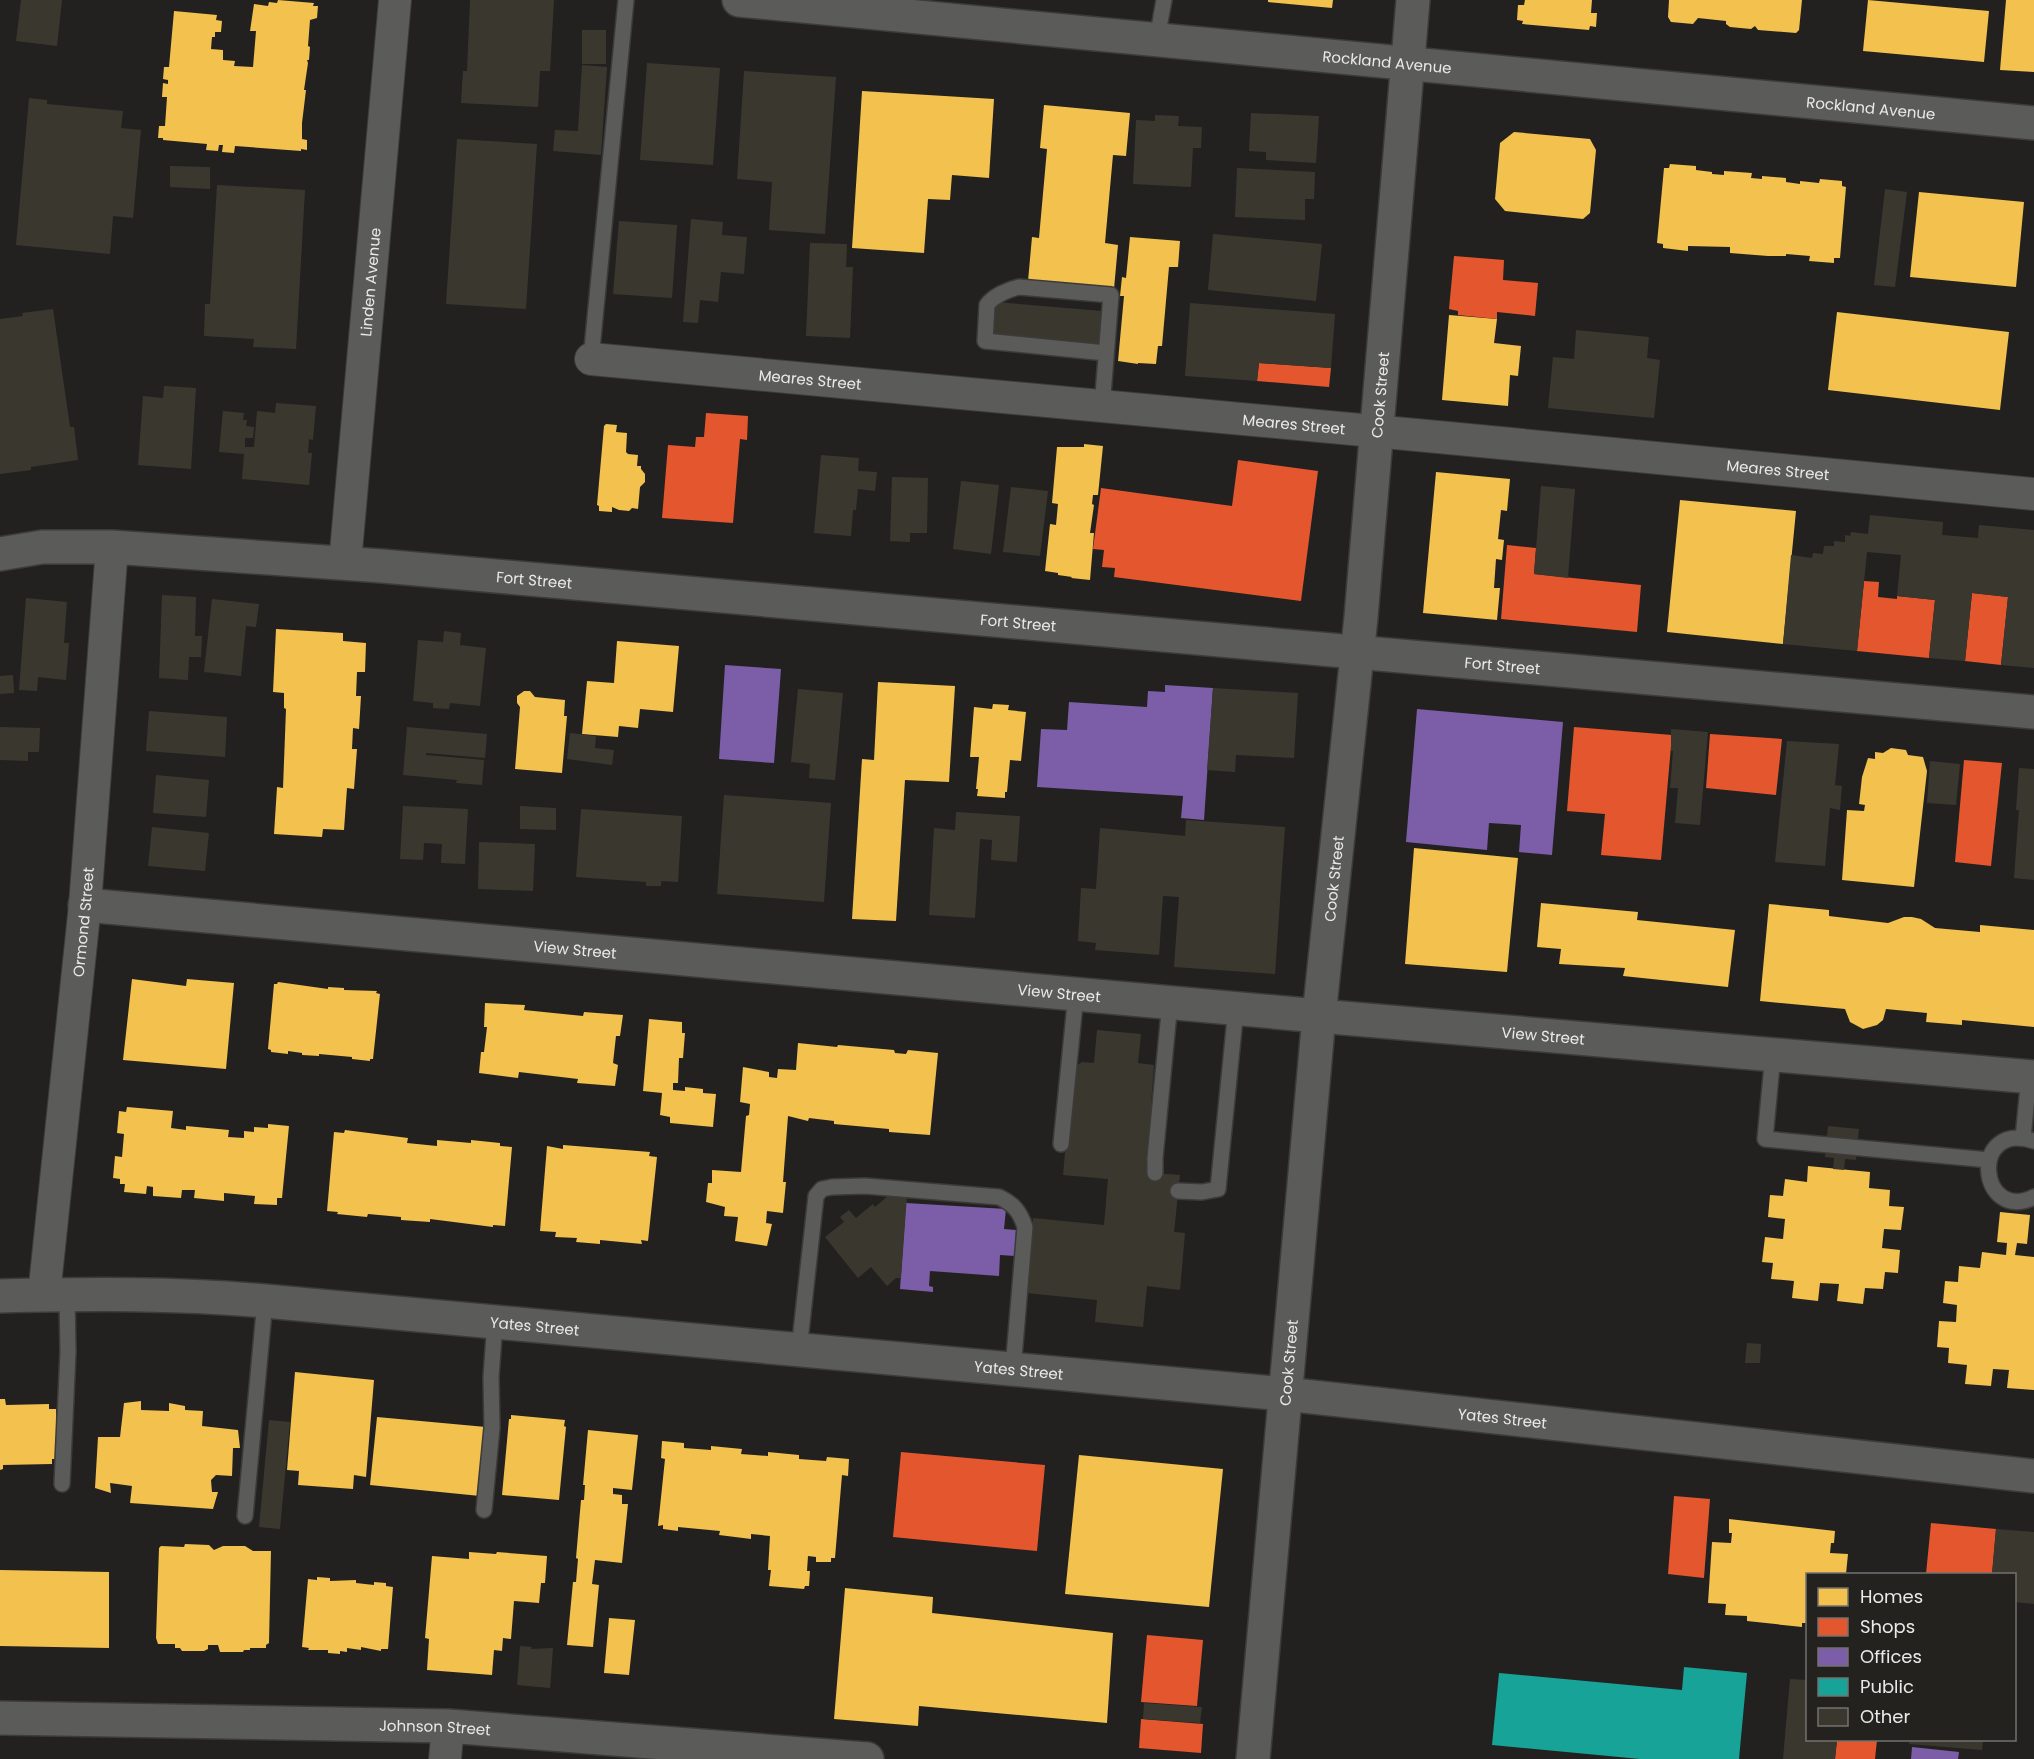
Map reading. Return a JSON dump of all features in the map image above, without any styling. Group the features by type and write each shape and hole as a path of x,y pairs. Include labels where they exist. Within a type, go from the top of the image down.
{"main road":[{"name":"Rockland Avenue","path":"739,0 2034,123"},
{"name":"Cook Street","path":"1254,1759 1319,1016 1358,651 1413,0"},
{"name":"Fort Street","path":"0,554 42,547 112,547 345,563 2034,712"},
{"name":"View Street","path":"85,905 1319,1016 2032,1077"},
{"name":"Yates Street","path":"0,1296 173,1294 265,1301 1285,1394 2034,1476"},
{"name":"Johnson Street","path":"0,1718 448,1726 867,1759"}],"street":[{"name":"Linden Avenue","path":"345,563 395,0"},
{"name":"Meares Street","path":"591,359 2034,494"},
{"name":"Ormond Street","path":"55,1295 112,547"},
{"path":"445,1759 448,1726"}],"lane":[{"path":"591,359 626,0"},
{"path":"1157,39 1164,0"},
{"path":"1102,407 1111,296 1020,287 1012,288 989,301 987,305 985,341 1106,353"},
{"path":"1061,1144 1076,994"},
{"path":"1155,1173 1170,1002"},
{"path":"1178,1191 1202,1192 1218,1189 1236,1008"},
{"path":"1773,1054 1765,1138 1989,1160"},
{"path":"2032,1077 2029,1139 2013,1138 1995,1148 1989,1160 1988,1176 1998,1194 2007,1199 2017,1201 2034,1197"},
{"path":"799,1350 816,1196 822,1190 832,1186 865,1186 988,1196 999,1197 1011,1203 1020,1213 1025,1227 1013,1369"},
{"path":"55,1295 68,1352 62,1484"},
{"path":"245,1516 265,1301"},
{"path":"484,1510 492,1428 491,1377 495,1322"}],"building: Homes":[{"path":"278,0 314,3 313,6 318,6 317,18 310,20 309,60 307,60 304,90 306,90 302,139 307,140 307,150 235,146 234,153 222,152 223,145 219,145 218,151 206,150 207,144 158,138 159,126 165,126 167,97 162,97 163,83 168,84 168,80 163,79 164,67 169,67 174,11 217,15 216,20 222,21 221,32 215,32 215,37 212,37 211,49 223,50 223,60 235,61 234,66 253,67 256,31 250,31 254,4 268,6 269,2 277,3"},
{"path":"1268,0 1333,0 1332,8 1268,2"},
{"path":"1525,0 1592,0 1591,13 1597,13 1596,27 1590,26 1589,30 1522,24 1523,21 1517,20 1518,5 1524,5"},
{"path":"1669,0 1802,0 1799,30 1796,33 1758,30 1755,26 1751,29 1730,27 1726,21 1698,18 1693,24 1671,22 1668,17"},
{"path":"1868,0 1989,11 1984,62 1863,51"},
{"path":"2006,0 2034,0 2034,72 2000,70"},
{"path":"862,91 994,99 989,178 952,175 950,200 928,199 924,253 852,248"},
{"path":"1044,105 1130,113 1126,156 1113,155 1105,243 1118,245 1114,289 1028,281 1032,237 1039,238 1047,149 1040,148"},
{"path":"1514,132 1590,139 1596,150 1590,213 1583,219 1505,211 1495,199 1500,143"},
{"path":"1670,164 1696,166 1696,170 1712,172 1712,174 1724,175 1724,171 1752,173 1751,178 1762,179 1762,176 1786,178 1786,182 1800,184 1800,181 1819,183 1820,179 1842,181 1842,186 1846,187 1840,258 1834,258 1834,263 1809,261 1810,256 1730,253 1730,247 1688,246 1688,251 1663,248 1663,244 1657,243 1664,168 1669,168"},
{"path":"1919,192 2024,202 2016,287 1910,277"},
{"path":"1130,237 1180,241 1178,267 1169,267 1162,346 1158,346 1156,364 1118,361 1124,296 1120,296 1122,277 1126,278"},
{"path":"1837,312 2009,332 2000,410 1828,390"},
{"path":"1449,315 1497,319 1494,343 1521,346 1518,376 1510,375 1508,406 1442,400"},
{"path":"606,424 617,425 616,432 627,433 626,452 638,455 637,466 641,466 645,474 645,482 640,487 638,509 632,508 629,511 612,507 612,512 599,511 597,505"},
{"path":"1084,444 1103,446 1098,495 1093,495 1092,504 1094,505 1090,533 1094,533 1090,580 1045,571 1050,524 1056,525 1058,504 1052,503 1057,447 1084,447"},
{"path":"1436,472 1510,479 1507,511 1501,510 1498,539 1504,540 1502,560 1496,559 1494,588 1500,588 1497,620 1423,613"},
{"path":"1680,500 1796,511 1783,644 1667,632"},
{"path":"276,629 343,633 343,641 366,643 365,672 357,672 356,696 361,696 359,729 353,728 352,749 357,749 354,789 347,788 344,830 323,829 322,837 274,834 277,787 283,788 286,709 284,708 284,693 273,692"},
{"path":"617,641 679,646 673,712 640,709 638,728 619,726 618,737 582,734 587,681 614,683"},
{"path":"878,682 955,686 949,782 905,780 896,921 852,919 862,759 874,760"},
{"path":"524,691 530,691 535,697 565,700 564,716 567,716 562,773 515,769 520,707 517,703 517,696"},
{"path":"993,704 1009,705 1008,710 1026,712 1021,761 1010,760 1005,798 977,796 979,757 970,757 974,707 992,709"},
{"path":"1891,748 1906,750 1908,755 1923,757 1927,771 1914,887 1842,880 1847,810 1864,811 1865,805 1859,804 1862,777 1868,758 1875,759 1875,752 1883,753"},
{"path":"1414,848 1518,858 1507,972 1405,964"},
{"path":"1541,903 1638,912 1637,920 1735,930 1728,987 1623,976 1625,968 1559,964 1561,949 1537,947"},
{"path":"1769,904 1829,910 1829,916 1888,923 1904,917 1912,917 1921,919 1935,928 1980,932 1980,925 2034,930 2034,1027 1962,1020 1962,1025 1926,1022 1927,1013 1886,1009 1883,1020 1877,1025 1863,1029 1850,1022 1845,1009 1760,1001"},
{"path":"132,979 186,986 187,979 234,983 226,1069 123,1060"},
{"path":"278,982 328,989 328,987 377,991 376,993 380,994 373,1059 370,1061 319,1054 319,1056 302,1055 302,1053 288,1051 288,1054 271,1052 268,1049 274,984"},
{"path":"485,1003 525,1005 524,1010 583,1016 584,1012 623,1015 620,1036 616,1036 613,1063 618,1065 615,1086 577,1083 578,1079 519,1072 518,1078 479,1073 487,1027 484,1027"},
{"path":"649,1019 682,1022 682,1033 685,1033 683,1058 679,1058 678,1083 673,1083 673,1090 685,1091 685,1087 703,1089 703,1093 716,1094 713,1127 670,1123 670,1117 660,1115 662,1093 643,1091"},
{"path":"798,1043 894,1050 895,1053 906,1054 908,1050 938,1053 930,1135 889,1132 889,1129 834,1124 834,1121 809,1118 808,1121 788,1116 783,1213 767,1211 766,1223 772,1224 767,1246 735,1241 738,1217 724,1216 725,1207 706,1202 708,1183 712,1183 712,1170 741,1172 746,1116 749,1115 750,1104 740,1102 743,1067 769,1072 769,1077 777,1078 778,1069 796,1070"},
{"path":"127,1107 173,1111 171,1128 186,1130 186,1126 229,1130 228,1137 244,1138 244,1131 254,1132 254,1127 268,1128 268,1124 289,1126 282,1198 277,1198 277,1205 254,1204 255,1196 224,1193 224,1201 194,1198 195,1190 182,1190 181,1198 153,1196 153,1187 147,1186 146,1194 124,1192 125,1184 120,1184 120,1179 113,1178 115,1156 122,1157 124,1134 117,1133 119,1111 126,1112"},
{"path":"345,1130 408,1138 407,1143 437,1146 437,1140 471,1143 471,1140 500,1143 500,1146 512,1147 505,1226 493,1225 493,1227 430,1219 430,1222 401,1220 401,1217 368,1214 367,1217 327,1211 334,1132 344,1133"},
{"path":"563,1145 650,1152 649,1156 657,1157 648,1241 641,1240 642,1244 600,1240 600,1244 576,1242 577,1238 555,1237 556,1232 540,1231 547,1146 563,1149"},
{"path":"1808,1166 1870,1172 1869,1188 1890,1190 1889,1206 1904,1207 1901,1230 1884,1229 1882,1248 1900,1250 1898,1273 1885,1272 1883,1289 1865,1288 1863,1304 1837,1301 1839,1284 1820,1283 1818,1301 1792,1298 1794,1281 1771,1279 1773,1263 1762,1262 1765,1237 1783,1239 1785,1219 1768,1217 1770,1195 1783,1196 1785,1179 1807,1182"},
{"path":"2000,1212 2030,1215 2027,1244 2017,1243 2015,1255 2034,1257 2034,1390 2007,1388 2009,1370 1993,1369 1991,1386 1965,1384 1967,1365 1948,1363 1949,1348 1937,1347 1939,1321 1956,1322 1957,1305 1943,1303 1945,1281 1958,1282 1959,1266 1980,1268 1982,1252 2006,1255 2007,1243 1997,1242"},
{"path":"295,1372 374,1380 366,1477 354,1475 353,1489 298,1485 299,1471 287,1470"},
{"path":"0,1399 5,1399 6,1405 49,1404 49,1409 56,1409 57,1459 52,1459 52,1464 3,1465 3,1469 0,1470"},
{"path":"141,1401 141,1410 169,1411 169,1403 185,1406 185,1410 203,1411 202,1426 238,1430 240,1448 233,1448 232,1476 216,1475 211,1480 212,1492 218,1492 213,1509 130,1503 132,1486 110,1483 111,1493 95,1488 98,1437 120,1437 124,1403"},
{"path":"511,1415 565,1420 559,1500 502,1495"},
{"path":"377,1417 486,1427 480,1496 370,1485"},
{"path":"588,1430 638,1435 632,1490 613,1488 613,1494 622,1495 622,1504 628,1504 622,1563 595,1560 592,1584 599,1585 593,1647 567,1645 573,1582 576,1582 578,1559 576,1558 581,1500 584,1500 585,1485 583,1485"},
{"path":"662,1441 684,1443 684,1448 711,1450 711,1446 742,1449 741,1454 768,1456 768,1452 799,1455 799,1459 826,1461 827,1457 849,1459 848,1476 842,1475 835,1558 831,1558 831,1562 816,1562 816,1557 808,1556 809,1586 805,1586 804,1589 769,1586 770,1536 751,1534 751,1539 719,1535 720,1531 678,1527 678,1531 663,1529 663,1525 658,1526 665,1459 661,1458"},
{"path":"1079,1455 1223,1469 1209,1607 1065,1594"},
{"path":"1729,1519 1835,1531 1830,1553 1848,1554 1846,1573 1806,1573 1806,1623 1802,1623 1802,1627 1747,1621 1747,1616 1725,1615 1726,1604 1708,1603 1712,1542 1731,1543 1732,1533 1729,1533"},
{"path":"185,1544 209,1545 214,1550 223,1546 245,1546 253,1551 271,1551 269,1643 266,1648 250,1648 243,1652 220,1652 218,1645 208,1645 208,1649 204,1651 182,1651 180,1648 175,1648 175,1644 158,1644 156,1638 159,1548 161,1546 184,1547"},
{"path":"469,1552 547,1556 545,1583 541,1583 539,1603 514,1601 511,1639 503,1638 502,1651 494,1650 492,1675 427,1670 429,1639 425,1638 432,1556 469,1559"},
{"path":"0,1570 109,1572 109,1648 0,1646"},
{"path":"317,1577 330,1578 330,1581 356,1580 356,1583 374,1585 374,1582 386,1583 386,1586 393,1587 388,1649 381,1649 381,1651 361,1647 361,1650 347,1648 347,1652 340,1651 340,1654 328,1653 328,1650 308,1650 309,1648 302,1647 308,1579 317,1580"},
{"path":"845,1588 933,1597 932,1613 1113,1633 1107,1723 919,1706 918,1726 834,1719"},
{"path":"609,1618 635,1620 629,1675 604,1673"}],"building: Shops":[{"path":"1454,256 1504,260 1503,280 1538,283 1535,316 1497,312 1497,319 1458,315 1458,311 1449,309"},
{"path":"1259,363 1331,368 1329,387 1257,381"},
{"path":"706,413 748,416 747,440 740,439 733,523 662,518 668,445 695,447 696,437 704,437"},
{"path":"1238,460 1318,471 1301,601 1114,577 1115,568 1102,567 1104,550 1093,549 1101,488 1232,506"},
{"path":"1507,545 1536,548 1534,574 1641,585 1637,632 1501,619"},
{"path":"1864,581 1879,582 1878,597 1897,599 1897,596 1935,600 1929,658 1857,651"},
{"path":"1972,593 2008,597 2001,665 1965,661"},
{"path":"1574,727 1672,735 1661,860 1601,855 1605,814 1567,811"},
{"path":"1710,734 1782,739 1776,795 1706,788"},
{"path":"1964,760 2002,763 1991,866 1955,862"},
{"path":"901,1452 1045,1465 1037,1551 893,1537"},
{"path":"1674,1496 1710,1499 1704,1578 1668,1574"},
{"path":"1931,1523 1996,1529 1992,1573 1926,1573"},
{"path":"1147,1635 1203,1640 1197,1706 1141,1702"},
{"path":"1141,1719 1203,1724 1201,1753 1139,1748"},
{"path":"1837,1741 1877,1741 1875,1759 1835,1759"}],"building: Offices":[{"path":"725,665 781,669 774,763 719,759"},
{"path":"1165,685 1213,688 1204,820 1181,818 1183,796 1037,787 1041,729 1067,730 1069,702 1147,707 1148,691 1165,692"},
{"path":"1417,709 1563,722 1552,855 1519,852 1521,825 1489,823 1487,850 1406,842"},
{"path":"906,1203 1006,1209 1004,1229 1016,1230 1015,1256 1000,1255 999,1276 930,1271 929,1286 933,1287 933,1292 900,1289"},
{"path":"1912,1747 1959,1752 1958,1759 1911,1759"}],"building: Public":[{"path":"1684,1667 1747,1673 1739,1759 1640,1759 1492,1745 1499,1673 1682,1690"}],"building: Other":[{"path":"21,0 62,0 57,46 16,41"},
{"path":"470,0 554,0 550,71 540,71 538,107 461,103 463,71 467,71"},
{"path":"582,30 606,30 606,64 582,64"},
{"path":"647,63 720,68 713,165 640,160"},
{"path":"582,65 607,67 601,155 553,151 555,130 578,131"},
{"path":"744,71 836,77 825,234 769,230 772,182 737,179"},
{"path":"29,98 47,100 47,104 123,111 121,128 141,130 133,218 113,216 110,254 16,245"},
{"path":"1251,113 1319,116 1316,163 1266,160 1266,152 1249,151"},
{"path":"1155,115 1179,116 1178,126 1202,127 1201,148 1193,148 1191,187 1133,184 1136,120 1155,121"},
{"path":"457,139 537,144 526,309 446,304"},
{"path":"170,166 210,167 210,189 170,187"},
{"path":"1237,168 1315,172 1314,199 1305,199 1305,220 1235,217"},
{"path":"217,185 305,190 296,349 253,347 254,339 204,336 205,304 210,304"},
{"path":"1885,189 1907,192 1895,287 1874,285"},
{"path":"691,219 723,222 722,235 747,237 744,274 721,272 718,302 700,300 698,323 683,322"},
{"path":"619,221 677,225 672,298 613,294"},
{"path":"1213,234 1322,244 1316,301 1208,290"},
{"path":"810,243 847,244 846,267 853,267 850,338 806,336"},
{"path":"996,302 1102,311 1099,345 993,337"},
{"path":"1190,303 1335,314 1331,368 1259,363 1257,381 1185,376"},
{"path":"53,309 70,427 74,427 78,460 0,474 0,319 23,316 22,313"},
{"path":"1576,330 1649,337 1647,358 1660,360 1654,418 1548,408 1553,357 1574,359"},
{"path":"164,386 196,388 191,469 138,465 143,396 163,398"},
{"path":"276,403 316,406 313,440 309,439 308,453 312,453 309,485 242,479 244,454 219,452 223,411 244,413 243,420 247,420 246,426 254,427 253,438 245,438 245,447 254,447 257,411 275,413"},
{"path":"821,455 859,458 858,471 877,472 875,491 858,489 856,510 853,510 851,536 814,533"},
{"path":"892,477 928,478 927,533 910,533 910,542 890,541"},
{"path":"961,481 999,485 991,554 953,549"},
{"path":"1541,486 1575,489 1568,578 1534,574"},
{"path":"1011,487 1048,491 1040,556 1003,552"},
{"path":"1870,515 1943,522 1942,535 1978,538 1979,525 2034,530 2034,668 2001,665 2008,597 1972,593 1965,661 1929,658 1935,600 1897,596 1901,555 1867,552 1857,651 1783,644 1791,555 1812,558 1813,553 1823,554 1824,546 1834,546 1834,541 1845,542 1845,535 1850,536 1851,532 1868,534"},
{"path":"162,595 196,597 195,636 202,636 201,657 189,657 188,680 159,678"},
{"path":"26,598 67,602 64,643 69,643 66,680 38,677 37,691 19,690"},
{"path":"212,599 259,604 256,627 246,626 241,676 204,672"},
{"path":"444,631 461,633 460,645 486,648 480,706 450,703 449,709 433,708 433,703 413,701 418,640 443,642"},
{"path":"13,675 14,693 0,694 0,676"},
{"path":"1213,688 1298,693 1294,758 1236,755 1235,772 1207,770"},
{"path":"798,689 843,693 835,780 809,778 810,764 791,762"},
{"path":"149,711 227,717 225,757 146,751"},
{"path":"0,727 40,728 39,752 28,752 28,761 0,760"},
{"path":"407,727 487,734 485,758 426,753 426,755 484,760 482,785 456,783 457,780 403,775"},
{"path":"1671,729 1708,732 1700,825 1675,823 1678,788 1670,788 1673,751 1671,751"},
{"path":"570,733 596,736 595,748 614,750 612,765 567,759"},
{"path":"1787,741 1839,744 1835,785 1842,786 1840,810 1830,808 1825,866 1775,862"},
{"path":"1930,761 1960,764 1956,805 1927,803"},
{"path":"2019,768 2034,769 2034,880 2014,878 2019,810 2016,810"},
{"path":"156,775 209,780 206,817 153,813"},
{"path":"724,795 831,803 824,902 717,894"},
{"path":"403,806 468,809 465,864 441,863 442,844 424,843 423,860 400,859"},
{"path":"520,806 556,808 556,830 520,829"},
{"path":"581,809 682,816 678,882 661,881 661,886 646,886 646,882 576,877"},
{"path":"956,812 1020,816 1017,862 991,860 992,840 980,839 975,918 929,915 934,828 955,830"},
{"path":"1186,820 1285,827 1275,974 1174,967 1179,897 1163,896 1159,955 1095,950 1096,943 1078,941 1081,888 1096,889 1100,828 1185,836"},
{"path":"152,827 209,833 205,871 148,866"},
{"path":"479,842 535,844 533,891 478,889"},
{"path":"1097,1030 1141,1034 1138,1063 1154,1065 1151,1105 1156,1106 1155,1173 1180,1175 1174,1232 1185,1233 1180,1290 1147,1286 1143,1327 1095,1322 1097,1300 1026,1293 1033,1218 1104,1225 1108,1179 1063,1175 1073,1068 1082,1062 1094,1063"},
{"path":"1828,1126 1859,1129 1856,1160 1845,1159 1844,1170 1833,1169 1834,1158 1825,1157"},
{"path":"889,1195 907,1196 901,1278 896,1278 887,1286 871,1267 858,1278 825,1237 844,1222 840,1217 849,1210 856,1218 873,1204 875,1207"},
{"path":"1747,1343 1761,1344 1760,1363 1745,1363"},
{"path":"269,1420 290,1422 280,1529 259,1527"},
{"path":"1996,1529 2034,1532 2034,1604 2016,1602 2016,1573 1992,1573"},
{"path":"520,1646 532,1647 531,1649 553,1648 550,1688 517,1685"},
{"path":"1790,1679 1806,1680 1806,1741 1837,1741 1835,1759 1783,1759"},
{"path":"1144,1703 1202,1707 1200,1723 1143,1719"},
{"path":"1910,1741 1983,1741 1982,1750 1909,1744"}]}
